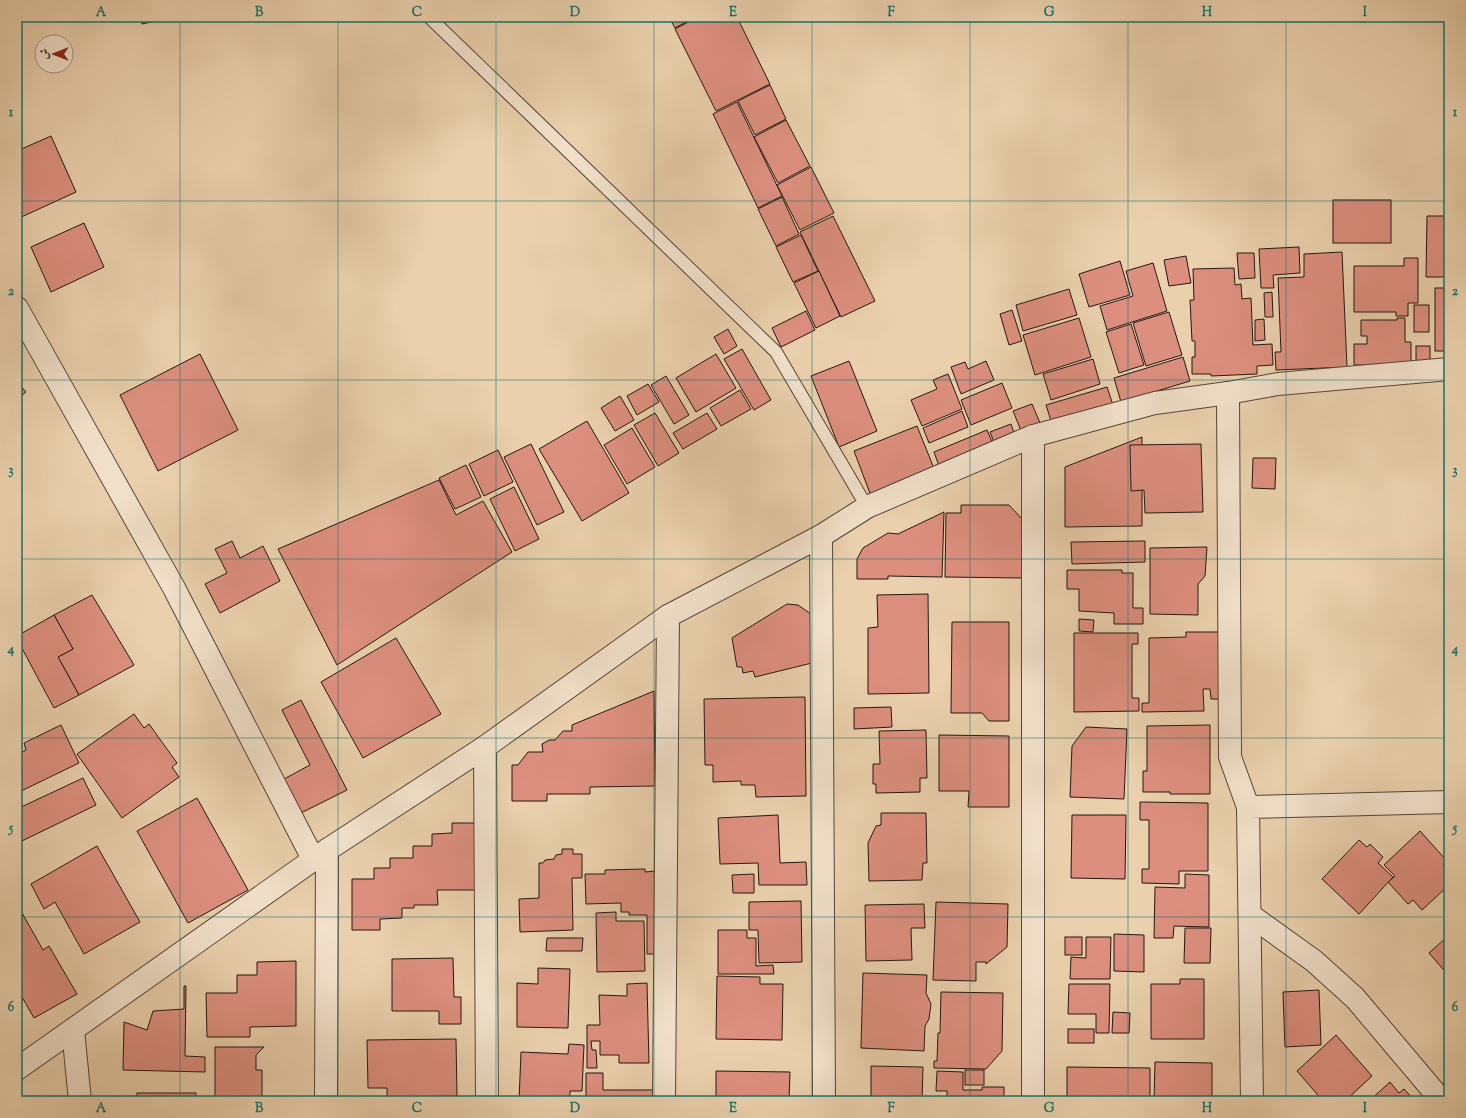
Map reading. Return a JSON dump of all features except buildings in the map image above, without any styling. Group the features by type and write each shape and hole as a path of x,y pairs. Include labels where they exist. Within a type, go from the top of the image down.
{"street":[{"path":"17,308 174,588 320,854 326,1101"},
{"path":"17,1069 320,854 485,747 668,616 821,536 867,507 1033,436 1155,403 1228,393 1278,384 1449,369"},
{"path":"1228,393 1230,757 1248,807 1252,1101"},
{"path":"1033,436 1033,1101"},
{"path":"821,536 824,1101"},
{"path":"664,1101 668,616"},
{"path":"485,747 487,1101"},
{"path":"1248,807 1449,802"},
{"path":"1250,915 1314,961 1355,998 1442,1101"},
{"path":"73,1030 80,1101"}],"lane":[{"path":"429,17 776,352 867,507"}]}
